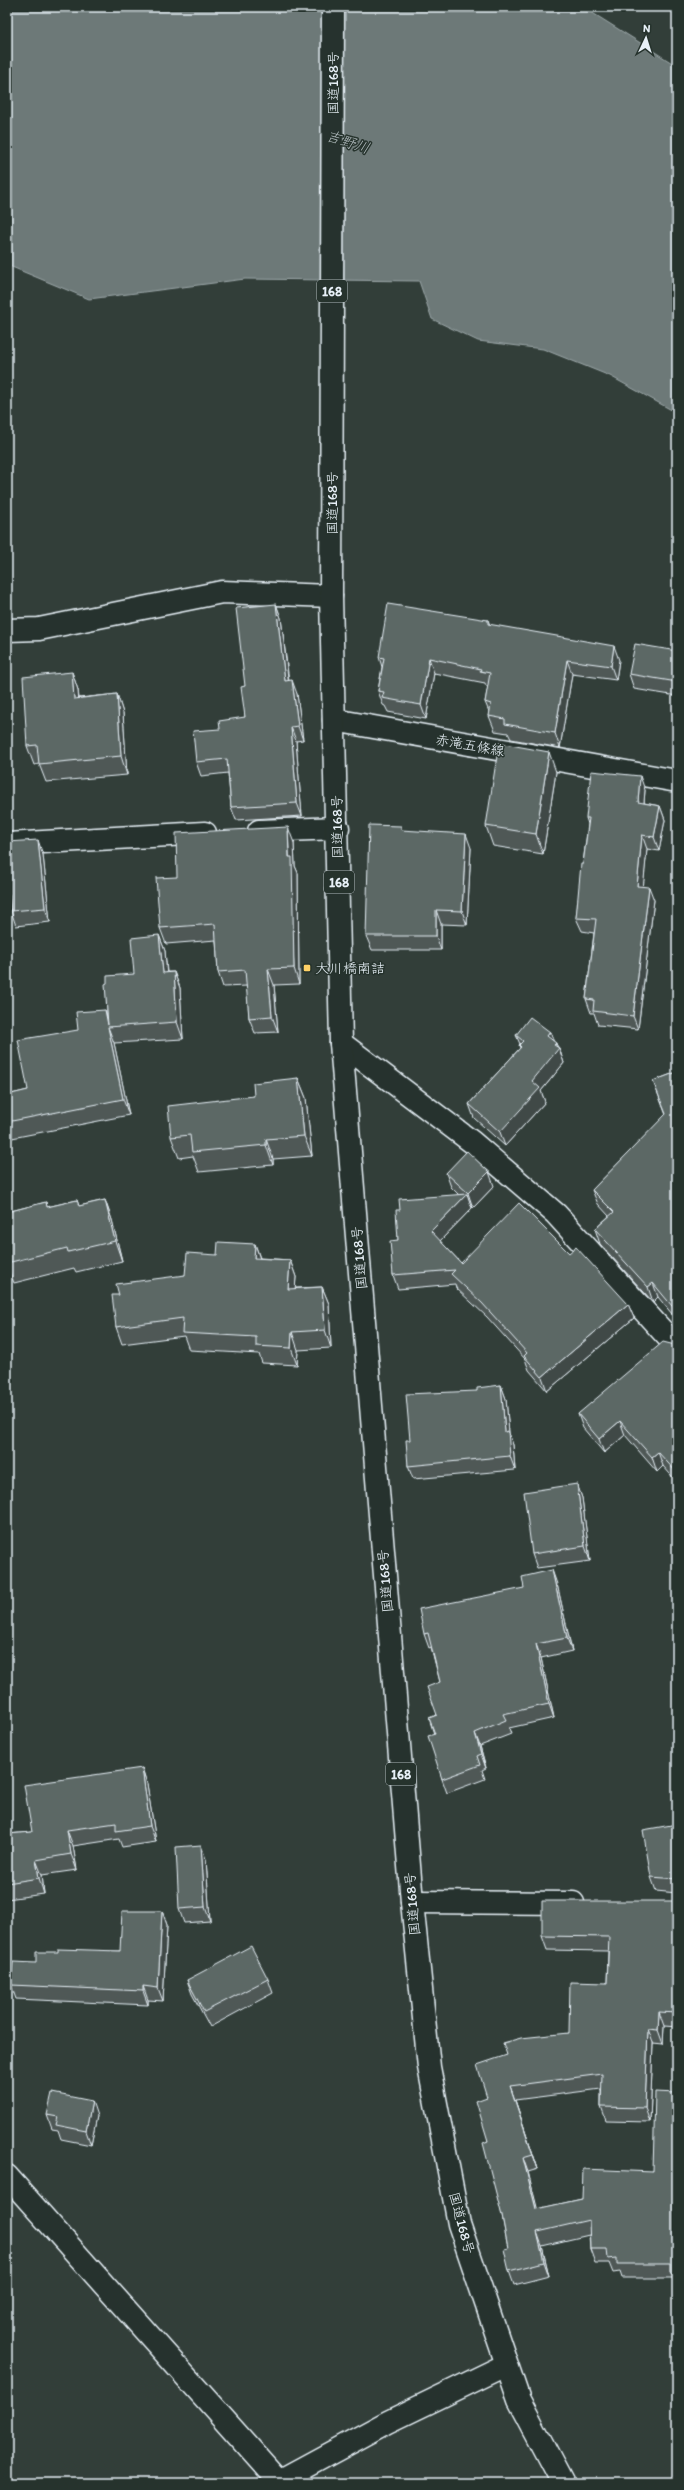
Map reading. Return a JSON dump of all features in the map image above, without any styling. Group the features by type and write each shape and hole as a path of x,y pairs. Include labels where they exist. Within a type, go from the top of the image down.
{"main road":[{"name":"国道168号","path":"333,7 332,586 334,720 338,828 341,1043 412,1902 429,2067 458,2216 506,2365 519,2400 563,2483"},
{"path":"7,640 39,630 222,592 332,586"},
{"path":"7,630 39,630"},
{"name":"赤滝五條線","path":"334,720 677,781"},
{"path":"7,844 338,828"},
{"path":"341,1043 472,1142 556,1214 677,1347"},
{"path":"412,1902 591,1903"},
{"path":"7,2176 278,2482 388,2422 506,2365"}],"water":[{"name":"吉野川","path":"7,7 579,7 591,12 677,66 677,413 610,376 543,349 478,341 432,319 419,281 245,279 89,299 7,265"}],"building":[{"path":"276,604 285,681 292,680 298,726 291,727 297,803 231,807 227,759 196,762 193,731 220,729 219,721 245,717 241,687 245,686 236,608"},
{"path":"388,604 488,620 488,624 614,646 611,666 567,660 555,733 505,724 505,719 489,716 491,704 485,702 490,673 480,671 481,669 429,658 421,705 382,698 384,692 378,691 384,658 379,657"},
{"path":"635,644 677,651 677,682 629,674"},
{"path":"72,672 74,699 117,694 121,756 39,764 37,745 27,746 23,677"},
{"path":"499,743 549,752 536,834 486,826"},
{"path":"591,771 640,776 638,802 660,806 654,837 642,835 637,886 649,887 633,1016 593,1011 594,1000 586,999 596,919 576,918 581,864 583,864 589,818 586,818"},
{"path":"369,825 401,826 401,830 466,834 462,911 436,910 436,936 366,936"},
{"path":"288,827 289,857 292,857 294,968 268,969 272,1016 249,1018 245,970 218,972 215,924 160,928 156,878 177,877 176,833"},
{"path":"38,840 45,908 11,911 9,894 7,894 7,842"},
{"path":"159,935 163,973 174,972 177,1022 108,1027 123,1099 7,1122 7,1095 28,1090 18,1040 78,1030 76,1012 105,1010 108,1025 105,984 107,983 107,976 134,974 131,938"},
{"path":"530,1017 550,1032 547,1036 556,1043 554,1045 559,1048 532,1081 540,1088 500,1132 469,1104 521,1047 519,1045 523,1041 516,1035"},
{"path":"677,1072 677,1312 653,1283 648,1287 595,1229 614,1212 592,1190 666,1114 653,1081"},
{"path":"298,1078 304,1136 266,1139 266,1145 192,1152 190,1135 171,1137 168,1106 254,1096 253,1083"},
{"path":"467,1151 489,1172 468,1193 446,1173"},
{"path":"467,1194 431,1231 461,1263 519,1203 569,1253 576,1247 628,1304 542,1377 524,1356 527,1353 482,1303 451,1274 455,1270 393,1275 390,1241 398,1240 396,1210 400,1210 399,1199"},
{"path":"77,1200 79,1206 105,1200 115,1241 68,1252 67,1248 7,1263 7,1212 46,1202 47,1207"},
{"path":"218,1242 255,1244 254,1258 290,1260 288,1289 322,1287 325,1330 292,1332 291,1348 256,1346 256,1337 182,1333 183,1318 116,1327 112,1295 119,1295 116,1284 185,1275 187,1253 217,1255"},
{"path":"663,1342 675,1345 677,1343 677,1473 658,1452 652,1457 620,1421 599,1439 578,1414"},
{"path":"501,1385 505,1432 508,1431 510,1456 408,1466 406,1440 410,1440 406,1394 477,1391 477,1388"},
{"path":"577,1484 585,1546 532,1554 524,1492"},
{"path":"552,1570 567,1638 536,1644 549,1704 503,1714 506,1720 475,1733 481,1754 477,1756 480,1765 442,1779 428,1736 435,1734 429,1718 437,1715 427,1687 440,1682 428,1633 424,1634 419,1609 524,1588 522,1577"},
{"path":"142,1768 150,1826 116,1831 116,1823 67,1830 71,1854 36,1860 39,1878 7,1883 7,1834 32,1832 24,1785"},
{"path":"677,1824 677,1879 651,1877 643,1830"},
{"path":"201,1845 205,1907 179,1909 176,1847"},
{"path":"542,1901 677,1901 677,2013 659,2012 658,2030 648,2029 645,2108 601,2107 602,2074 510,2086 533,2155 523,2158 536,2209 582,2199 583,2169 653,2172 655,2092 677,2093 677,2274 671,2274 671,2264 617,2264 617,2258 608,2259 607,2249 590,2249 589,2220 537,2232 544,2262 509,2271 504,2249 508,2248 502,2216 483,2143 488,2141 476,2101 487,2097 477,2065 507,2055 503,2043 521,2038 569,2033 570,1982 607,1983 609,1937 542,1936"},
{"path":"122,1911 162,1911 158,1988 143,1986 143,1991 11,1985 13,1962 36,1963 36,1952 58,1952 58,1949 120,1951"},
{"path":"251,1946 268,1979 204,2012 187,1980"},
{"path":"52,2093 92,2101 86,2131 56,2125 58,2117 47,2115"}],"place":[{"name":"大川橋南詰","path":"307,968"}]}
